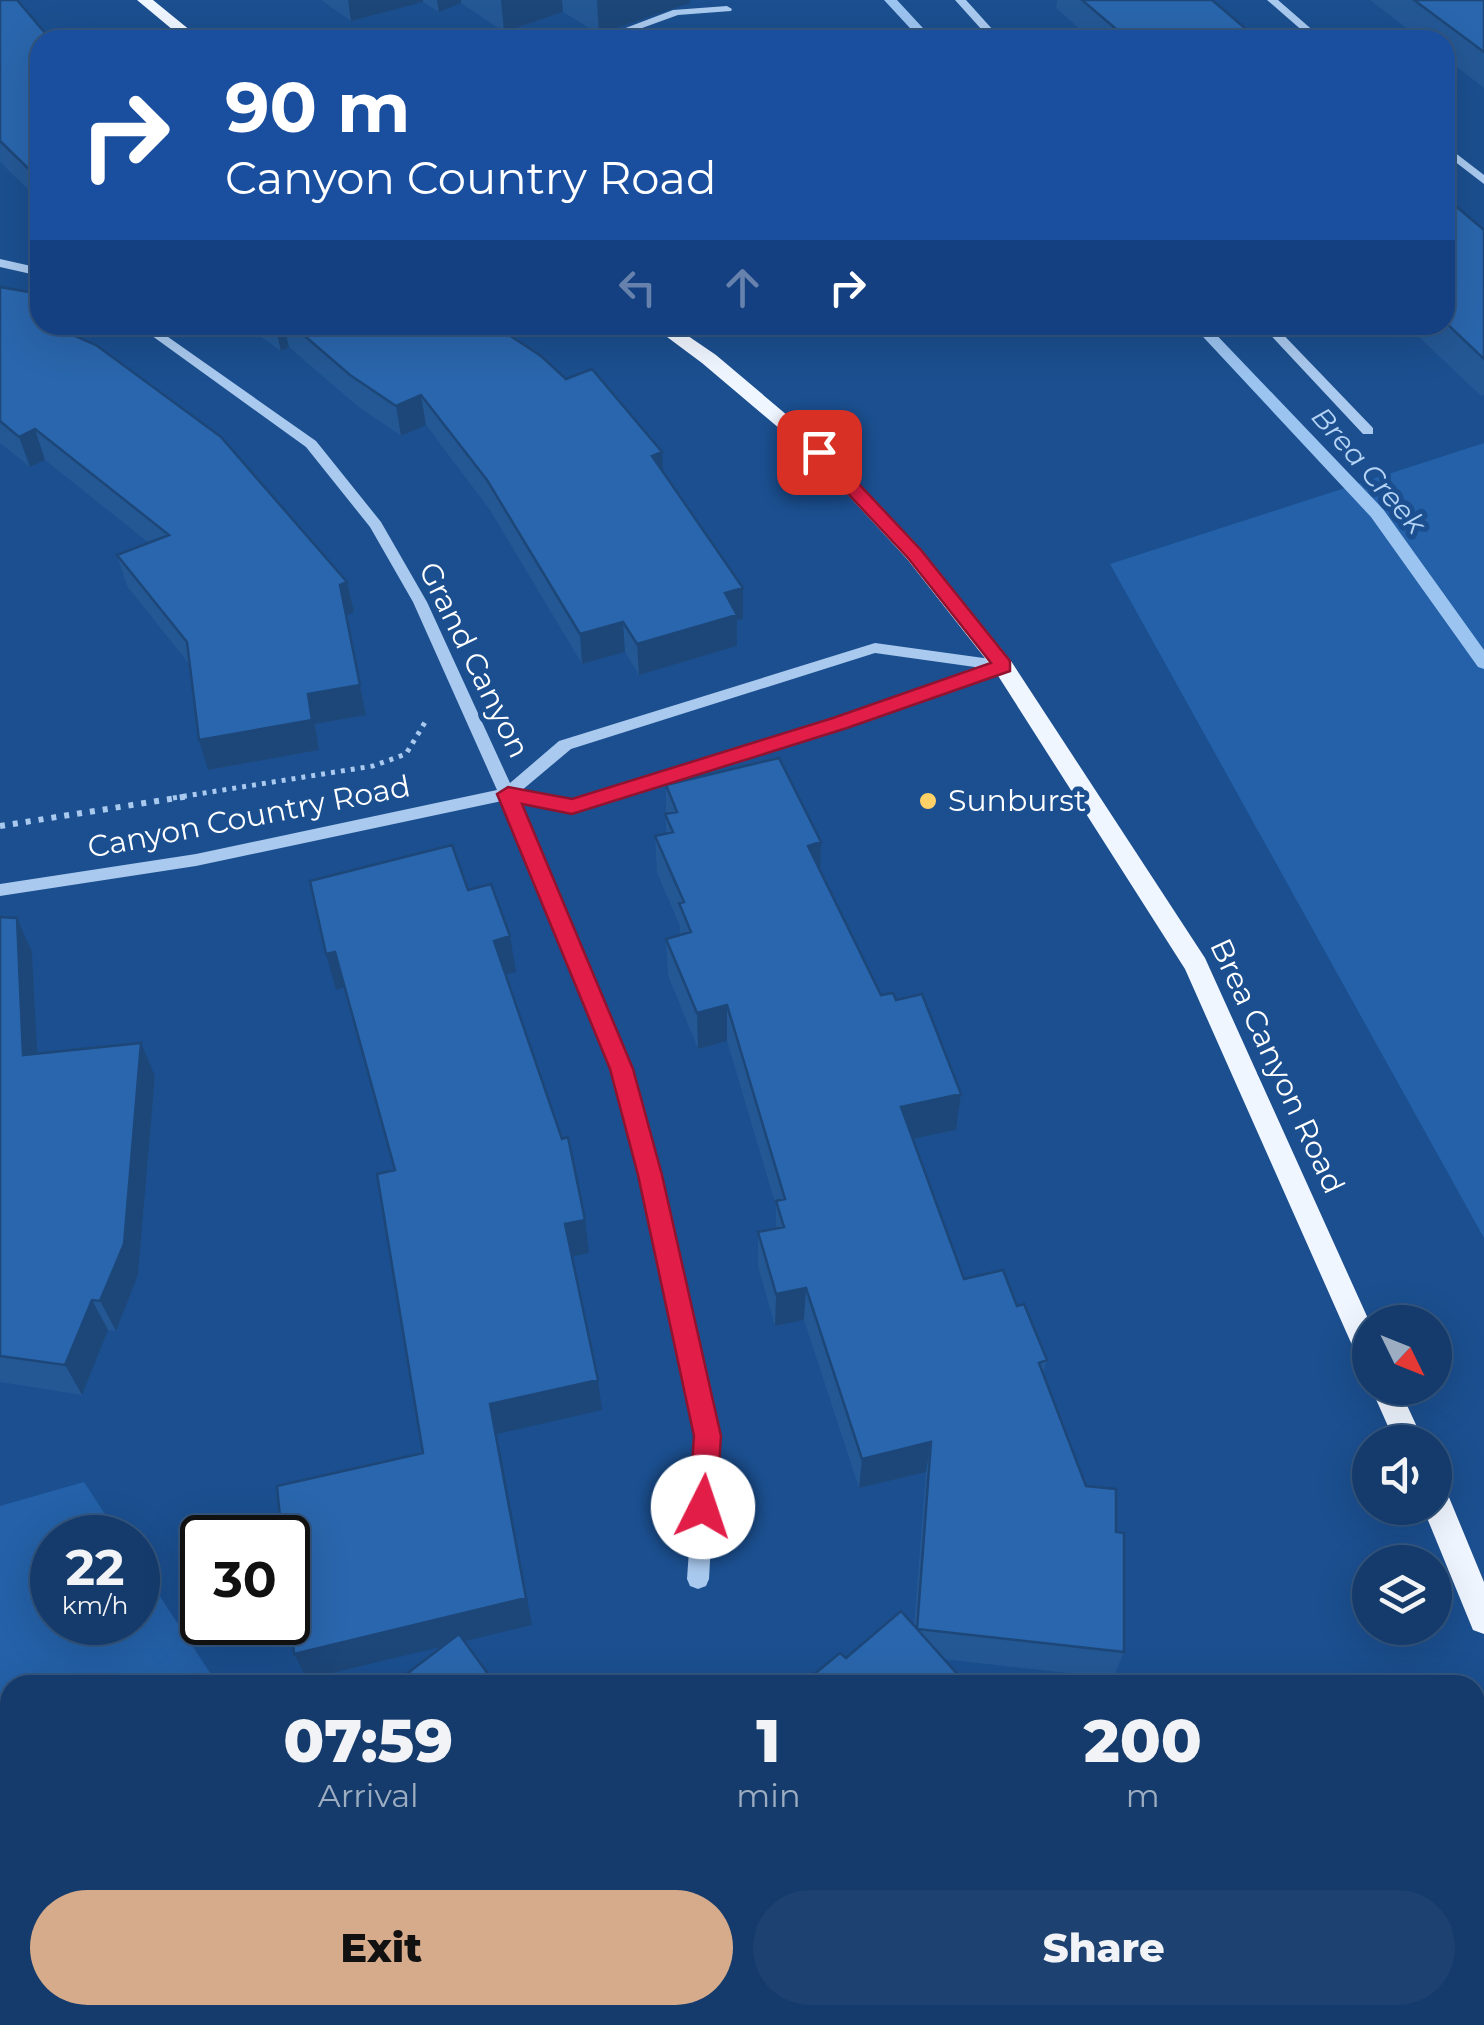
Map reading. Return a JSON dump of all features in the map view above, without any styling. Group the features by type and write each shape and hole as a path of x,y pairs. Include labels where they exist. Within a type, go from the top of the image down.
{"main road":[{"path":"144,0 182,30"},
{"name":"Brea Canyon Road","path":"674,335 709,359 819,452 914,554 1003,666 1196,965 1352,1314"},
{"path":"1445,1525 1484,1619"}],"street":[{"path":"960,0 988,30"},
{"path":"1272,0 1307,30"},
{"path":"627,30 677,12 728,8"},
{"path":"1455,156 1484,181"},
{"path":"0,263 30,270"},
{"name":"Grand Canyon","path":"157,335 311,444 376,525 420,602 508,794 622,1069 650,1175 708,1436 698,1579"},
{"path":"1276,335 1368,432"},
{"name":"Canyon Country Road","path":"508,794 565,745 874,648 1003,666"},
{"name":"Canyon Country Road","path":"0,890 196,860 508,794 572,806 840,723 1003,666"}],"path":[{"path":"0,826 373,766 406,754 427,718 423,702"}],"shaded area":[{"path":"1484,443 1484,1238 1110,564"},
{"path":"84,1482 106,1515 30,1515 30,1645 160,1645 160,1597 180,1627 180,1645 192,1645 211,1675 0,1675 0,1506"}],"building":[{"path":"0,0 17,0 42,30 30,30 30,170 0,141"},
{"path":"1082,0 1212,0 1247,30 1117,30"},
{"path":"1414,0 1484,0 1484,52"},
{"path":"1455,205 1484,230 1484,359 1455,331"},
{"path":"0,287 30,292 30,335 73,335 96,345 221,437 347,582 340,585 360,685 308,694 312,720 199,740 187,642 117,555 169,535 35,429 19,437 0,421"},
{"path":"304,335 509,335 566,379 592,369 662,452 652,456 743,588 725,593 737,615 637,644 623,622 580,634 487,480 421,395 396,406 350,375"},
{"path":"779,758 821,842 808,846 881,995 893,993 896,1000 922,994 961,1094 901,1107 964,1279 1003,1270 1017,1306 1024,1304 1047,1360 1039,1363 1086,1486 1116,1489 1116,1532 1124,1533 1124,1652 917,1629 931,1442 862,1459 806,1288 776,1294 758,1232 784,1227 776,1201 785,1199 727,1005 697,1013 666,939 691,932 679,903 684,902 655,836 673,832 665,814 677,812 666,785"},
{"path":"452,845 468,890 491,884 510,936 494,941 562,1139 568,1137 585,1220 565,1224 598,1380 490,1404 526,1598 294,1654 293,1645 310,1645 310,1515 280,1515 277,1486 423,1453 377,1174 395,1170 335,952 326,954 310,881"},
{"path":"0,917 17,918 23,1055 141,1043 124,1244 100,1301 92,1300 65,1365 0,1356"},
{"path":"901,1611 958,1675 813,1675 840,1653 846,1658"},
{"path":"459,1634 489,1675 405,1675"}],"waterway":[{"name":"Brea Creek","path":"890,0 918,30"},
{"name":"Brea Creek","path":"1208,335 1377,513 1484,663"}],"place":[{"name":"Sunburst","path":"928,801"}],"route":[{"path":"703,1507 708,1436 650,1175 622,1069 508,794 572,806 840,723 1003,666 914,554 819,452"}]}
